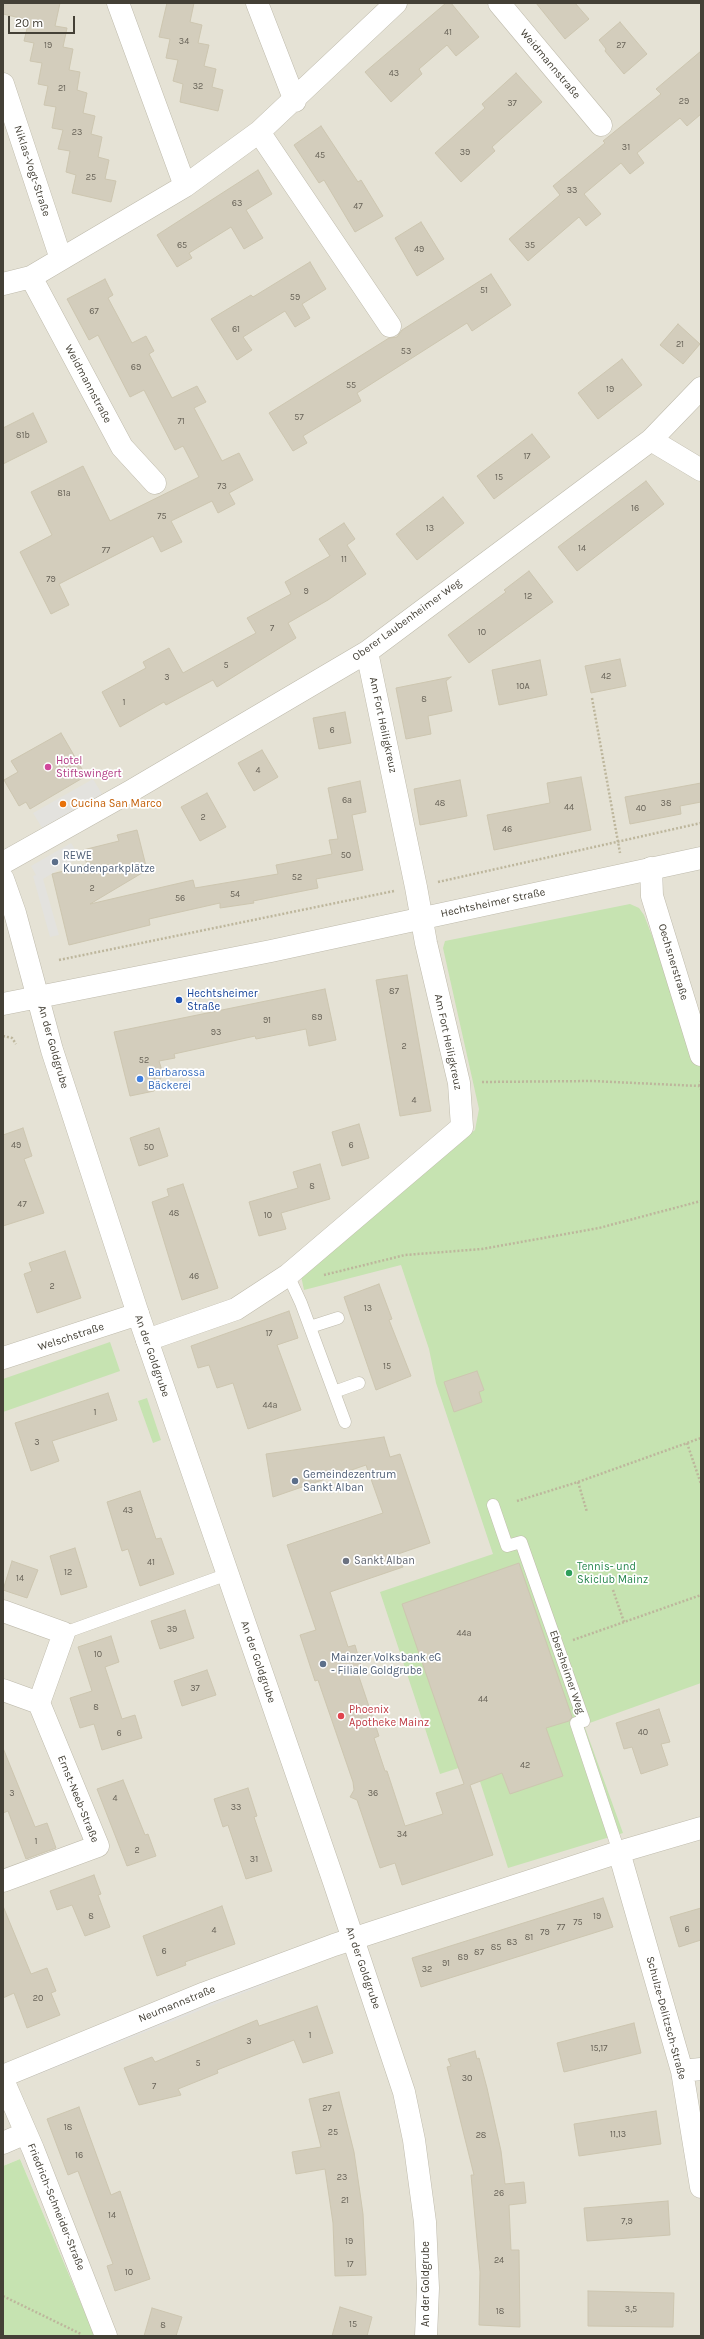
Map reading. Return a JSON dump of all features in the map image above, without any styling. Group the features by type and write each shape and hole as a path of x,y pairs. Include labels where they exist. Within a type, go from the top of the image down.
{"street":[{"path":"118,3 185,186"},
{"path":"257,3 295,101"},
{"path":"3,284 31,277 185,186 259,132 295,101 396,3"},
{"name":"Weidmannstraße","path":"499,3 601,125"},
{"name":"Niklas-Vogt-Straße","path":"3,84 61,259"},
{"path":"259,132 390,326"},
{"name":"Weidmannstraße","path":"31,277 122,447 155,483"},
{"name":"Oberer Laubenheimer Weg","path":"3,863 131,791 367,652 650,440 701,388"},
{"path":"650,440 701,470"},
{"name":"Am Fort Heiligkreuz","path":"147,1340 236,1310 290,1279 462,1127 459,1083 426,943 416,886 367,652"},
{"name":"Hechtsheimer Straße","path":"3,1004 422,918 701,858"},
{"name":"Oechsnerstraße","path":"651,868 652,896 701,1055"},
{"name":"An der Goldgrube","path":"3,879 52,1050 138,1314 353,1938 404,2092 414,2140 425,2222 428,2288 426,2336"},
{"name":"Welschstraße","path":"3,1358 138,1314"},
{"path":"3,1611 64,1633 39,1703 3,1690"},
{"name":"Ernst-Neeb-Straße","path":"3,1880 98,1846 39,1703"},
{"path":"353,1938 619,1852 701,1828"},
{"name":"Schulze-Delitzsch-Straße","path":"619,1852 692,2070 701,2187"},
{"name":"Neumannstraße","path":"3,2076 205,1993 353,1938"},
{"name":"Friedrich-Schneider-Straße","path":"3,2080 26,2133 106,2336"},
{"path":"3,2143 26,2133"}],"lane":[{"path":"290,1279 346,1422"},
{"path":"310,1327 338,1318"},
{"path":"334,1392 359,1383"},
{"name":"Ebersheimer Weg","path":"493,1505 507,1546 521,1542 584,1721 576,1723 619,1852"},
{"path":"64,1633 228,1574"}],"path":[{"path":"592,698 618,841"},
{"path":"60,960 416,886 701,823"},
{"path":"3,1036 12,1038 16,1044"},
{"path":"459,1083 592,1081 699,1086"},
{"path":"699,1086 701,1081"},
{"path":"290,1279 405,1255 482,1249 599,1228 701,1201"},
{"path":"517,1502 701,1438"},
{"path":"687,1443 701,1484"},
{"path":"578,1482 587,1512"},
{"path":"613,1590 624,1622"},
{"path":"557,1645 701,1595"},
{"path":"3,2296 66,2329 85,2336"}],"shaded area":[{"path":"3,3 701,3 701,2336 95,2336 20,2159 3,2166"},
{"path":"93,779 102,794 42,828 33,813"},
{"path":"71,843 80,857 43,879 59,935 50,937 33,876 36,875 31,866"},
{"path":"281,1971 284,1977 32,2077 30,2071"}],"green space":[{"path":"630,904 639,908 644,915 701,1063 701,1683 584,1725 623,1833 508,1868 474,1763 440,1774 380,1592 493,1554 436,1383 429,1349 401,1265 304,1290 300,1271 475,1130 479,1109 443,948 445,941"},
{"path":"110,1342 120,1371 3,1412 3,1379"},
{"path":"147,1398 161,1440 153,1443 138,1401"},
{"path":"20,2159 95,2336 3,2336 3,2166"}],"building":[{"path":"3,3 60,3 55,26 67,28 63,47 73,49 69,70 80,72 77,90 87,93 83,113 95,116 91,134 102,137 98,157 109,160 105,179 116,181 111,202 72,193 76,175 66,172 70,151 58,149 63,130 52,128 56,107 44,105 48,86 38,84 42,63 30,61 34,43 24,41 29,20 3,14"},
{"path":"167,3 194,3 190,22 202,25 198,43 209,45 204,66 216,69 212,87 223,90 218,111 180,102 183,84 173,81 178,60 166,58 170,39 159,37"},
{"path":"446,3 451,3 479,37 456,56 447,45 419,69 422,74 391,102 365,72"},
{"path":"536,3 575,3 589,19 565,39"},
{"path":"620,22 647,54 624,74 605,51 606,49 599,40"},
{"path":"701,51 701,114 687,126 680,118 637,153 644,163 630,174 621,163 584,194 601,214 586,226 579,217 528,261 509,239 560,195 553,186 605,143 603,141 661,94 656,89"},
{"path":"516,73 542,102 492,147 495,151 461,182 435,153 485,108 482,104"},
{"path":"321,126 358,182 361,180 383,216 355,232 324,180 319,183 294,145"},
{"path":"258,170 272,194 246,210 263,238 244,249 231,227 189,253 192,258 177,267 157,235"},
{"path":"421,222 444,259 417,276 395,238"},
{"path":"310,262 326,289 302,304 310,318 295,327 285,311 243,337 252,350 237,360 211,319 251,295 253,297"},
{"path":"491,274 511,305 472,331 467,323 357,393 361,401 303,436 307,443 293,451 269,413 389,338 397,337 402,330"},
{"path":"105,279 113,295 108,298 132,343 146,336 154,351 149,354 172,398 197,386 206,402 194,408 222,461 239,453 253,480 229,493 235,504 218,513 212,501 171,521 182,542 161,552 153,536 59,584 69,605 51,614 20,552 52,535 31,492 83,466 110,521 199,477 183,446 175,450 144,390 130,397 98,335 89,340 67,299"},
{"path":"678,324 700,344 683,364 660,345"},
{"path":"622,359 642,385 598,419 578,393"},
{"path":"33,413 47,442 3,464 3,428"},
{"path":"532,434 550,457 494,499 477,476"},
{"path":"646,481 664,504 577,571 558,547"},
{"path":"443,497 464,523 417,560 396,534"},
{"path":"344,523 355,539 347,545 366,574 328,600 288,623 296,638 217,687 213,680 166,705 164,702 120,727 102,692 146,668 143,662 169,648 183,673 256,633 247,618 291,594 285,582 330,556 319,539"},
{"path":"529,571 553,602 469,663 448,635 506,592 504,590"},
{"path":"620,659 626,686 591,693 585,666"},
{"path":"540,660 547,695 499,705 492,670"},
{"path":"451,677 446,681 452,711 428,716 431,734 406,739 396,688"},
{"path":"345,712 351,743 319,749 313,718"},
{"name":"Hotel Stiftswingert","path":"61,733 86,776 30,809 26,802 19,806 4,780 18,772 11,761"},
{"path":"262,750 278,777 254,791 238,763"},
{"path":"581,777 591,830 494,850 487,815 550,803 547,783"},
{"path":"460,780 467,816 420,825 414,789"},
{"path":"360,781 366,812 352,815 363,870 316,879 318,888 253,901 254,903 220,908 220,903 149,919 150,925 69,945 52,874 87,865 83,850 119,841 117,835 137,830 147,870 90,904 193,880 195,888 278,874 276,865 332,854 329,840 338,839 328,788"},
{"path":"701,783 701,802 680,806 681,814 630,824 625,797"},
{"path":"207,793 226,827 200,841 181,807"},
{"path":"407,975 431,1111 400,1116 376,980"},
{"path":"325,989 336,1040 309,1046 306,1029 256,1039 255,1036 174,1054 175,1058 159,1061 163,1074 154,1091 130,1096 114,1032"},
{"path":"359,1124 369,1158 342,1166 332,1132"},
{"path":"23,1128 32,1156 24,1159 44,1213 3,1226 3,1135"},
{"path":"159,1128 168,1156 139,1166 130,1138"},
{"path":"320,1164 330,1199 281,1213 286,1229 259,1236 249,1202 298,1188 293,1172"},
{"path":"183,1184 218,1288 182,1300 152,1202 169,1196 167,1189"},
{"path":"65,1251 81,1298 37,1313 24,1274 32,1271 29,1263"},
{"path":"379,1284 392,1319 389,1320 411,1376 376,1390 344,1297"},
{"path":"289,1311 298,1338 277,1345 301,1410 248,1429 233,1383 217,1388 209,1365 198,1368 191,1346"},
{"path":"477,1371 484,1390 479,1392 482,1402 454,1412 444,1382"},
{"path":"108,1393 117,1420 52,1441 59,1461 31,1471 15,1423"},
{"path":"384,1437 390,1457 400,1454 430,1543 398,1554 403,1567 330,1592 348,1647 355,1645 361,1666 356,1668 379,1736 374,1738 385,1771 387,1771 405,1826 443,1814 436,1793 464,1784 402,1604 519,1563 572,1717 569,1721 546,1728 563,1776 510,1794 502,1773 470,1785 493,1855 402,1885 395,1863 380,1868 357,1800 350,1797 354,1790 353,1782 318,1680 315,1681 300,1635 316,1630 287,1545 383,1513 366,1465 273,1497 266,1454"},
{"path":"140,1491 156,1539 161,1538 174,1574 140,1586 128,1549 122,1551 107,1502"},
{"path":"75,1548 87,1587 61,1595 50,1556"},
{"path":"12,1561 38,1570 27,1598 3,1590"},
{"path":"185,1610 194,1638 160,1649 151,1621"},
{"path":"111,1636 119,1662 105,1667 122,1719 135,1715 142,1738 102,1750 94,1724 80,1728 70,1698 92,1691 78,1647"},
{"path":"207,1670 216,1695 182,1706 174,1681"},
{"path":"659,1709 670,1742 661,1744 668,1765 641,1774 632,1747 624,1749 616,1723"},
{"path":"3,1748 35,1827 47,1823 56,1848 26,1859 8,1811 3,1813"},
{"path":"123,1780 145,1835 148,1834 156,1856 127,1866 97,1789"},
{"path":"248,1788 257,1816 254,1817 272,1871 246,1879 228,1825 223,1827 214,1799"},
{"path":"94,1875 101,1894 98,1895 110,1927 85,1936 72,1905 57,1910 50,1891"},
{"path":"603,1898 613,1927 421,1987 412,1958"},
{"path":"3,1906 31,1974 47,1968 56,1991 51,1993 60,2015 27,2028 14,1993 3,1998"},
{"path":"222,1906 235,1944 185,1962 186,1965 157,1976 143,1936"},
{"path":"701,1908 701,1940 679,1947 670,1917"},
{"path":"317,2006 333,2053 303,2063 294,2040 217,2070 218,2073 178,2089 181,2095 139,2105 124,2068 152,2057 155,2062 257,2020 259,2026"},
{"path":"634,2023 641,2053 564,2072 557,2043"},
{"path":"475,2051 477,2059 479,2058 487,2088 501,2151 505,2184 524,2182 526,2203 509,2205 511,2250 519,2250 520,2327 479,2325 480,2272 471,2175 474,2175 447,2067 451,2066 448,2059"},
{"path":"339,2092 354,2152 363,2214 366,2275 335,2276 333,2223 325,2169 296,2174 292,2152 321,2147 309,2099"},
{"path":"79,2107 111,2195 120,2191 150,2279 115,2291 107,2266 113,2264 78,2171 68,2175 47,2119"},
{"path":"656,2111 661,2144 579,2156 574,2124"},
{"path":"668,2201 670,2235 587,2241 584,2208"},
{"path":"588,2291 674,2293 673,2327 588,2326"},
{"path":"340,2307 372,2317 367,2336 332,2336"},
{"path":"152,2308 182,2317 176,2336 144,2336"}],"place":[{"name":"Hotel Stiftswingert","path":"48,767"},
{"name":"Cucina San Marco","path":"63,804"},
{"name":"REWE Kundenparkplätze","path":"55,862"},
{"name":"Hechtsheimer Straße","path":"179,1000"},
{"name":"Barbarossa Bäckerei","path":"140,1079"},
{"name":"Gemeindezentrum Sankt Alban","path":"295,1481"},
{"name":"Sankt Alban","path":"346,1561"},
{"name":"Tennis- und Skiclub Mainz","path":"569,1573"},
{"name":"Mainzer Volksbank eG - Filiale Goldgrube","path":"323,1664"},
{"name":"Phoenix Apotheke Mainz","path":"341,1716"}]}
